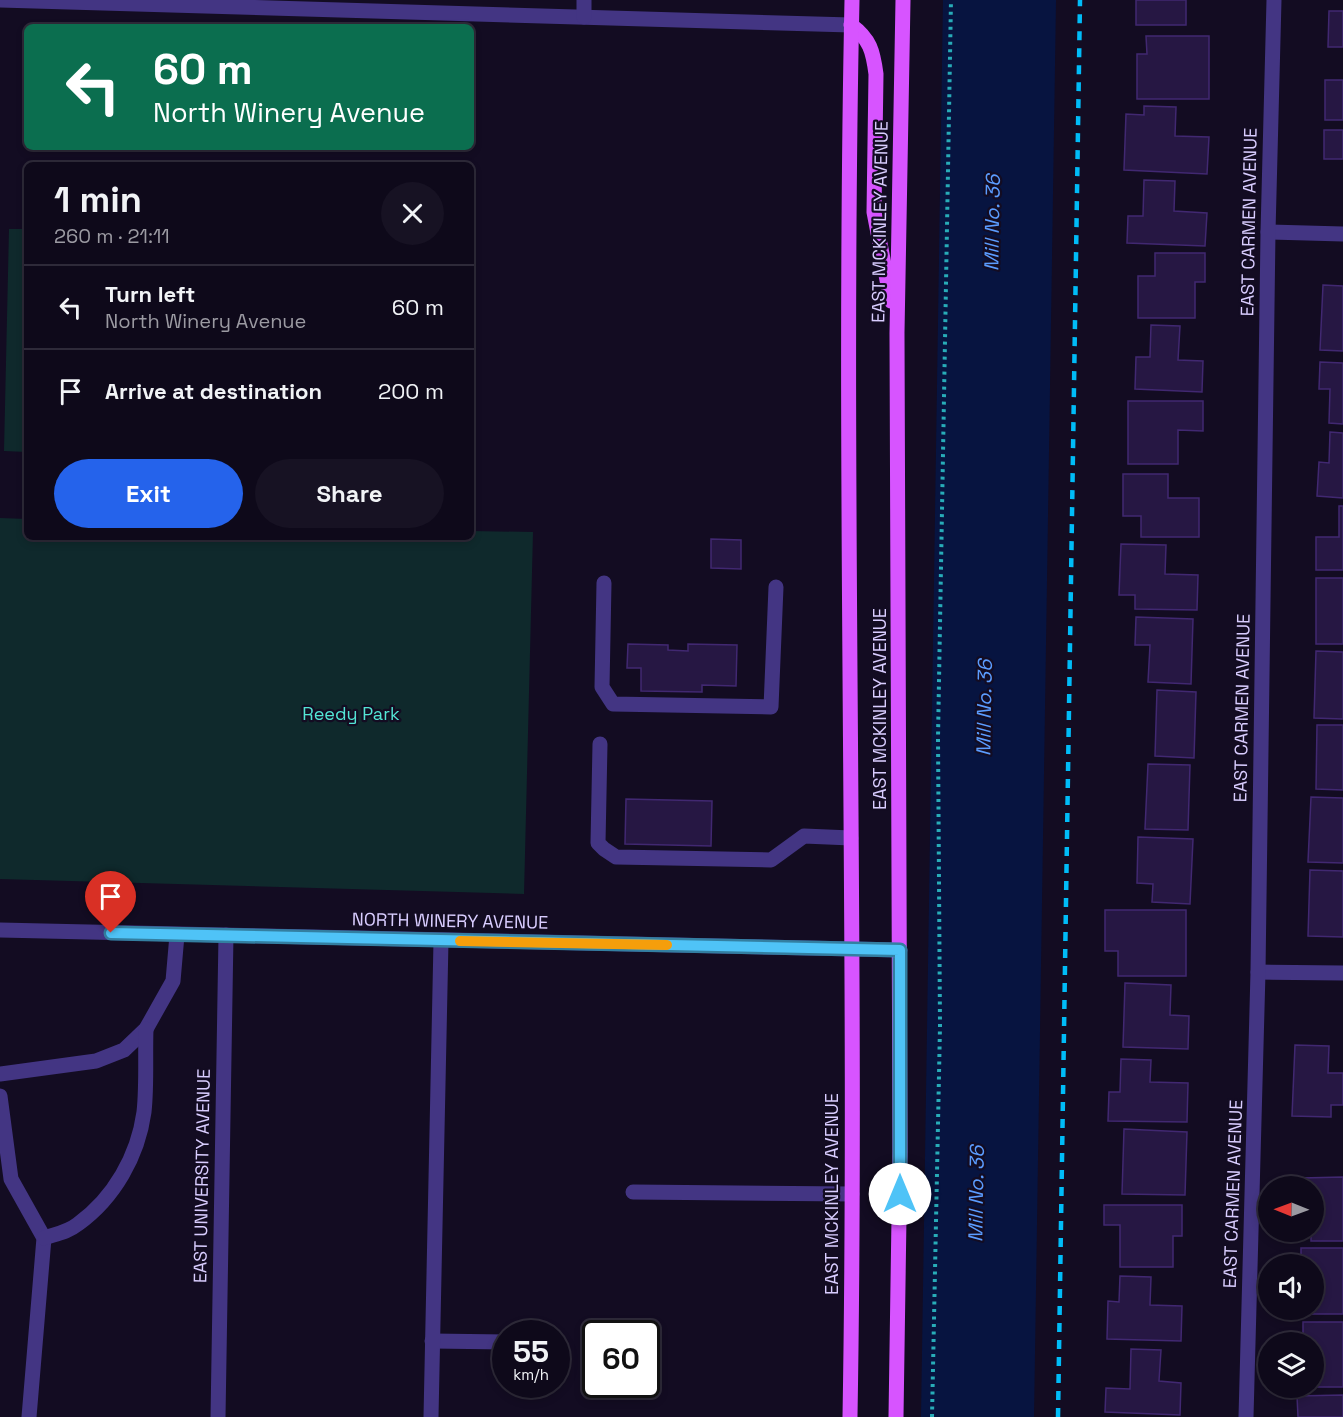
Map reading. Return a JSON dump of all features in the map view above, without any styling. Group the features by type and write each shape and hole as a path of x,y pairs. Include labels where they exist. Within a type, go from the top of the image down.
{"main road":[{"name":"EAST MCKINLEY AVENUE","path":"850,1417 852,838 848,282 852,0"},
{"name":"EAST MCKINLEY AVENUE","path":"896,1417 900,1260 897,333 903,0"},
{"path":"852,25 863,34 874,57 876,74 874,212 897,333"}],"street":[{"path":"0,0 445,6 584,17 852,25"},
{"path":"584,0 584,17"},
{"name":"EAST CARMEN AVENUE","path":"1246,1417 1258,972 1268,232 1274,0"},
{"path":"1268,232 1343,234"},
{"path":"604,583 602,687 613,704 771,707 776,587"},
{"path":"600,744 598,843 616,857 771,860 804,837 852,838"},
{"name":"NORTH WINERY AVENUE","path":"0,930 900,950"},
{"path":"0,1074 96,1060 124,1050 146,1029 173,981 177,935"},
{"name":"EAST UNIVERSITY AVENUE","path":"218,1417 226,936"},
{"path":"431,1417 441,941"},
{"path":"1258,972 1343,973"},
{"path":"44,1238 65,1232 78,1224 103,1201 119,1182 139,1137 144,1110 146,1029"},
{"path":"0,1096 11,1179 44,1238 29,1417"},
{"path":"633,1192 852,1194"},
{"path":"432,1341 492,1342"}],"path":[{"path":"932,1417 940,1038 938,738 951,0"}],"green space":[{"path":"9,229 24,229 24,452 4,451"},
{"name":"Reedy Park","path":"0,518 24,519 24,540 474,540 474,531 533,532 524,894 0,879"}],"water":[{"name":"Mill No. 36","path":"943,0 1056,0 1034,1417 921,1417"}],"building":[{"path":"1136,0 1186,0 1186,25 1136,25"},
{"path":"1329,11 1343,11 1343,47 1328,47"},
{"path":"1146,36 1209,36 1209,99 1137,99 1137,54 1147,54"},
{"path":"1325,80 1343,80 1343,120 1325,120"},
{"path":"1144,106 1176,107 1175,136 1209,137 1207,174 1124,170 1126,114 1144,115"},
{"path":"1324,130 1343,130 1343,159 1324,159"},
{"path":"1144,180 1175,181 1174,211 1207,213 1205,246 1127,243 1128,216 1143,216"},
{"path":"1155,253 1205,253 1205,282 1195,282 1195,318 1138,318 1138,276 1155,276"},
{"path":"1323,285 1343,286 1343,351 1320,350"},
{"path":"1151,325 1180,326 1178,360 1203,361 1202,392 1135,389 1136,357 1150,357"},
{"path":"1320,362 1343,363 1343,424 1329,423 1330,389 1319,389"},
{"path":"1128,401 1203,401 1203,431 1178,430 1178,464 1128,464"},
{"path":"1330,432 1343,433 1343,498 1317,496 1319,462 1329,463"},
{"path":"1123,474 1168,474 1168,498 1199,498 1199,537 1141,537 1141,516 1123,516"},
{"path":"1339,506 1343,506 1343,570 1316,570 1316,537 1339,537"},
{"path":"711,539 741,540 741,569 711,568"},
{"path":"1121,544 1166,545 1165,574 1198,575 1197,610 1135,609 1135,595 1119,595"},
{"path":"1316,578 1343,578 1343,644 1316,644"},
{"path":"1136,617 1193,619 1191,684 1148,682 1150,645 1135,645"},
{"path":"628,644 668,645 668,650 688,651 688,644 737,645 736,686 702,685 702,692 641,691 641,668 627,668"},
{"path":"1316,651 1343,652 1343,719 1314,718"},
{"path":"1157,690 1196,692 1194,758 1155,756"},
{"path":"1317,725 1343,725 1343,790 1316,789"},
{"path":"1148,764 1190,765 1188,830 1145,829"},
{"path":"1311,797 1343,798 1343,863 1308,862"},
{"path":"626,799 712,801 711,846 625,844"},
{"path":"1138,837 1193,839 1190,904 1152,902 1153,884 1137,883"},
{"path":"1310,870 1343,871 1343,937 1308,936"},
{"path":"1105,910 1186,910 1186,976 1118,976 1118,951 1105,951"},
{"path":"1125,983 1171,985 1170,1015 1189,1016 1188,1049 1123,1047"},
{"path":"1295,1045 1329,1046 1328,1073 1343,1073 1343,1105 1331,1105 1331,1117 1292,1116"},
{"path":"1121,1059 1151,1060 1150,1082 1188,1083 1187,1122 1108,1121 1109,1092 1120,1092"},
{"path":"1124,1129 1187,1132 1185,1195 1122,1194"},
{"path":"1324,1177 1343,1177 1343,1241 1324,1241"},
{"path":"1104,1205 1182,1205 1182,1236 1173,1236 1173,1267 1120,1267 1120,1225 1104,1225"},
{"path":"1301,1248 1343,1248 1343,1314 1324,1314 1324,1254 1301,1254"},
{"path":"1120,1276 1151,1277 1150,1305 1182,1306 1181,1341 1107,1339 1108,1301 1119,1302"},
{"path":"1303,1322 1343,1322 1343,1387 1324,1387 1324,1332 1303,1332"},
{"path":"1131,1349 1161,1350 1159,1381 1181,1383 1180,1415 1105,1412 1106,1388 1130,1389"},
{"path":"1324,1395 1343,1395 1343,1417 1298,1417 1297,1398 1324,1398"}],"railway":[{"path":"1058,1417 1080,0"}],"slow traffic":[{"path":"460,941 667,945"}],"route":[{"path":"111,933 900,950 900,1194"}]}
